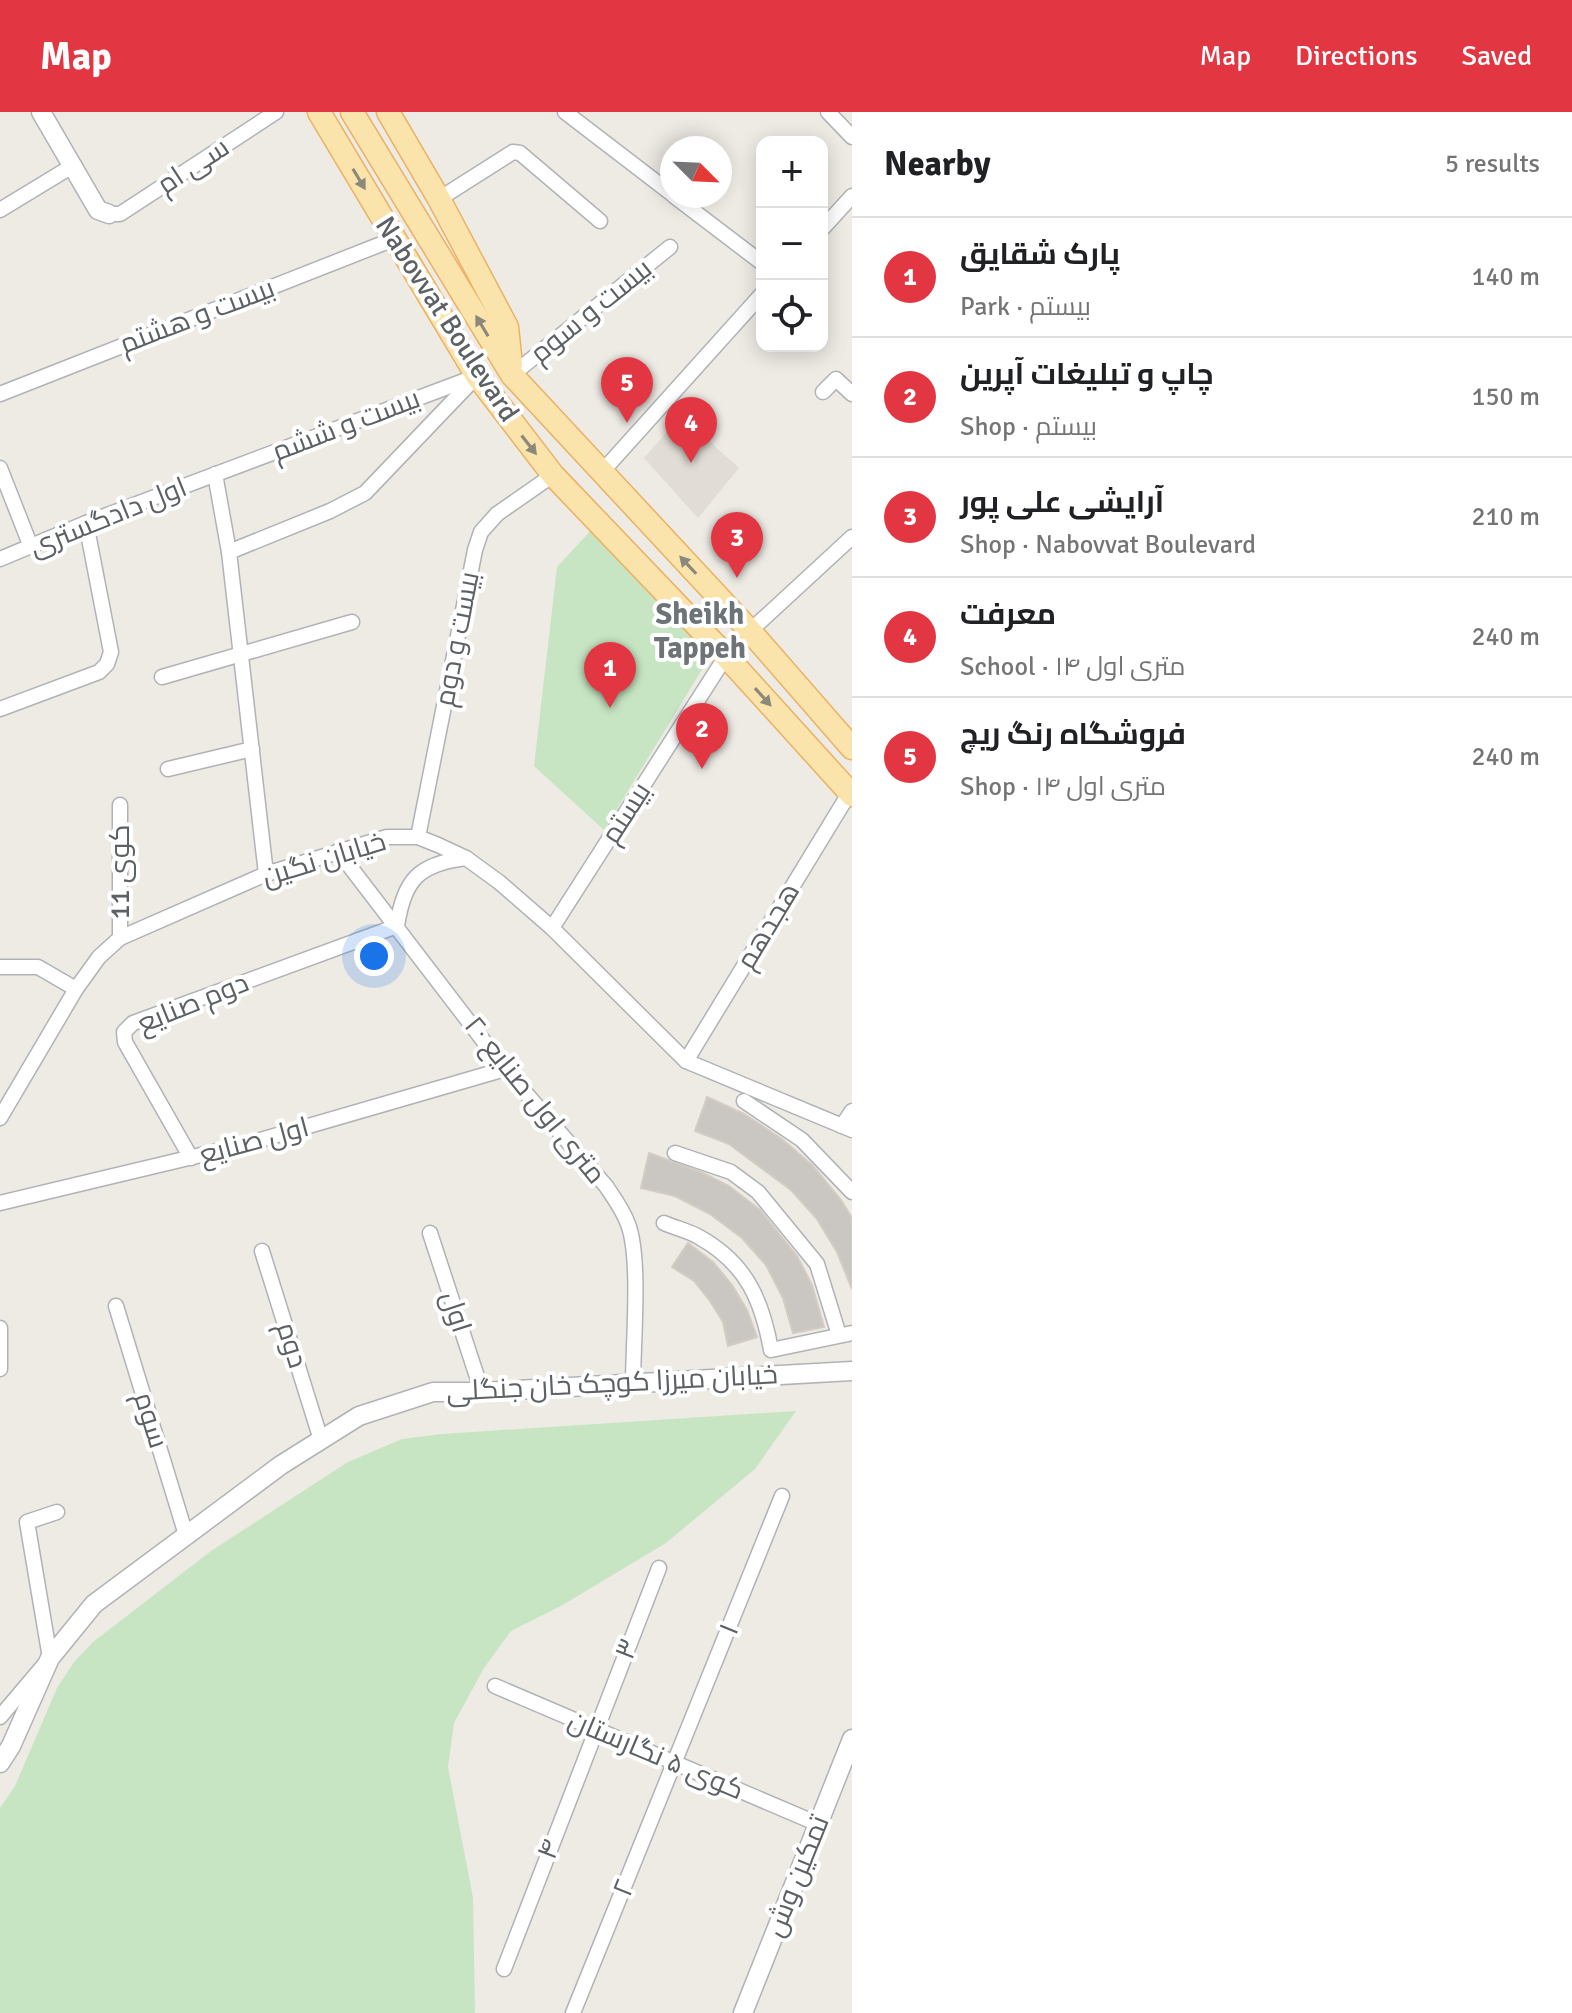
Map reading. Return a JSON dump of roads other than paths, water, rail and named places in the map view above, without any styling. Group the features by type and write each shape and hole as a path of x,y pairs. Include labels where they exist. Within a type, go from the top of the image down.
{"main road":[{"name":"Nabovvat Boulevard","path":"319,112 477,376 553,475 726,656 851,793"},
{"name":"Nabovvat Boulevard","path":"352,112 512,375 750,631 852,748"},
{"path":"388,112 439,199 507,327 512,375"}],"street":[{"path":"41,112 98,210 109,214"},
{"name":"سی ام","path":"109,214 120,214 276,112"},
{"path":"565,112 660,185"},
{"path":"828,112 852,137"},
{"path":"439,199 513,152 520,153 600,221"},
{"path":"0,210 74,165"},
{"path":"828,222 852,196"},
{"path":"690,208 756,258"},
{"name":"بیست و هشتم","path":"0,394 394,239"},
{"name":"بیست و سوم","path":"512,375 670,247"},
{"path":"601,473 756,301"},
{"path":"229,552 330,511 365,493 477,376"},
{"name":"بیست و ششم","path":"215,474 477,376"},
{"path":"823,392 836,379 852,394"},
{"path":"0,468 31,547"},
{"path":"215,474 229,552 266,874"},
{"name":"اول دادگستری","path":"0,559 215,474"},
{"name":"بیست و دوم","path":"418,837 481,532 497,514 553,475"},
{"path":"0,709 99,672 107,664 111,652 86,523"},
{"path":"750,631 852,537"},
{"path":"162,677 352,622"},
{"name":"بیستم","path":"552,928 726,656"},
{"path":"168,769 252,749"},
{"name":"هجدهم","path":"686,1061 851,793"},
{"name":"کوی 11","path":"120,805 120,938"},
{"name":"خیابان نگین","path":"0,1118 76,989 99,957 120,938 266,874 387,837 418,837 466,858 552,928 686,1061 847,1128"},
{"name":"۲۰ متری اول صنایع","path":"338,851 505,1069 606,1186 629,1226 634,1253 633,1384"},
{"path":"397,926 401,899 416,876 439,861 466,858"},
{"name":"دوم صنایع","path":"191,1158 125,1042 124,1032 133,1023 397,926"},
{"path":"0,967 38,967 76,989"},
{"name":"اول صنایع","path":"0,1203 191,1158 505,1069"},
{"path":"744,1101 802,1140 852,1192"},
{"path":"847,1128 852,1111"},
{"path":"664,1223 699,1237 750,1282 765,1319 771,1350 846,1334 817,1264 758,1192 731,1172 675,1153"},
{"name":"اول","path":"430,1233 482,1392"},
{"name":"دوم","path":"262,1251 321,1440"},
{"name":"سوم","path":"116,1306 186,1535"},
{"path":"0,1328 0,1369"},
{"name":"خیابان میرزا کوچک خان جنگلی","path":"0,1763 11,1746 50,1658 94,1604 281,1465 359,1416 433,1392 482,1392 852,1371"},
{"name":"۱","path":"675,1763 782,1496"},
{"path":"0,1717 50,1658 27,1522 57,1512"},
{"name":"۳","path":"595,1729 659,1568"},
{"name":"کوی ۵ نگارستان","path":"495,1686 818,1824"},
{"name":"۴","path":"504,1969 595,1729"},
{"name":"تمکین وش","path":"743,2013 818,1824 846,1772 852,1739"},
{"name":"۲","path":"573,2013 675,1763"}],"place":[{"name":"فروشگاه رنگ ریچ","path":"627,423"},
{"name":"معرفت","path":"691,463"},
{"name":"آرایشی علی پور","path":"737,578"},
{"name":"پارک شقایق","path":"610,708"},
{"name":"چاپ و تبلیغات آپرین","path":"702,769"}],"district":[{"name":"Sheikh Tappeh","path":"700,631"}]}
